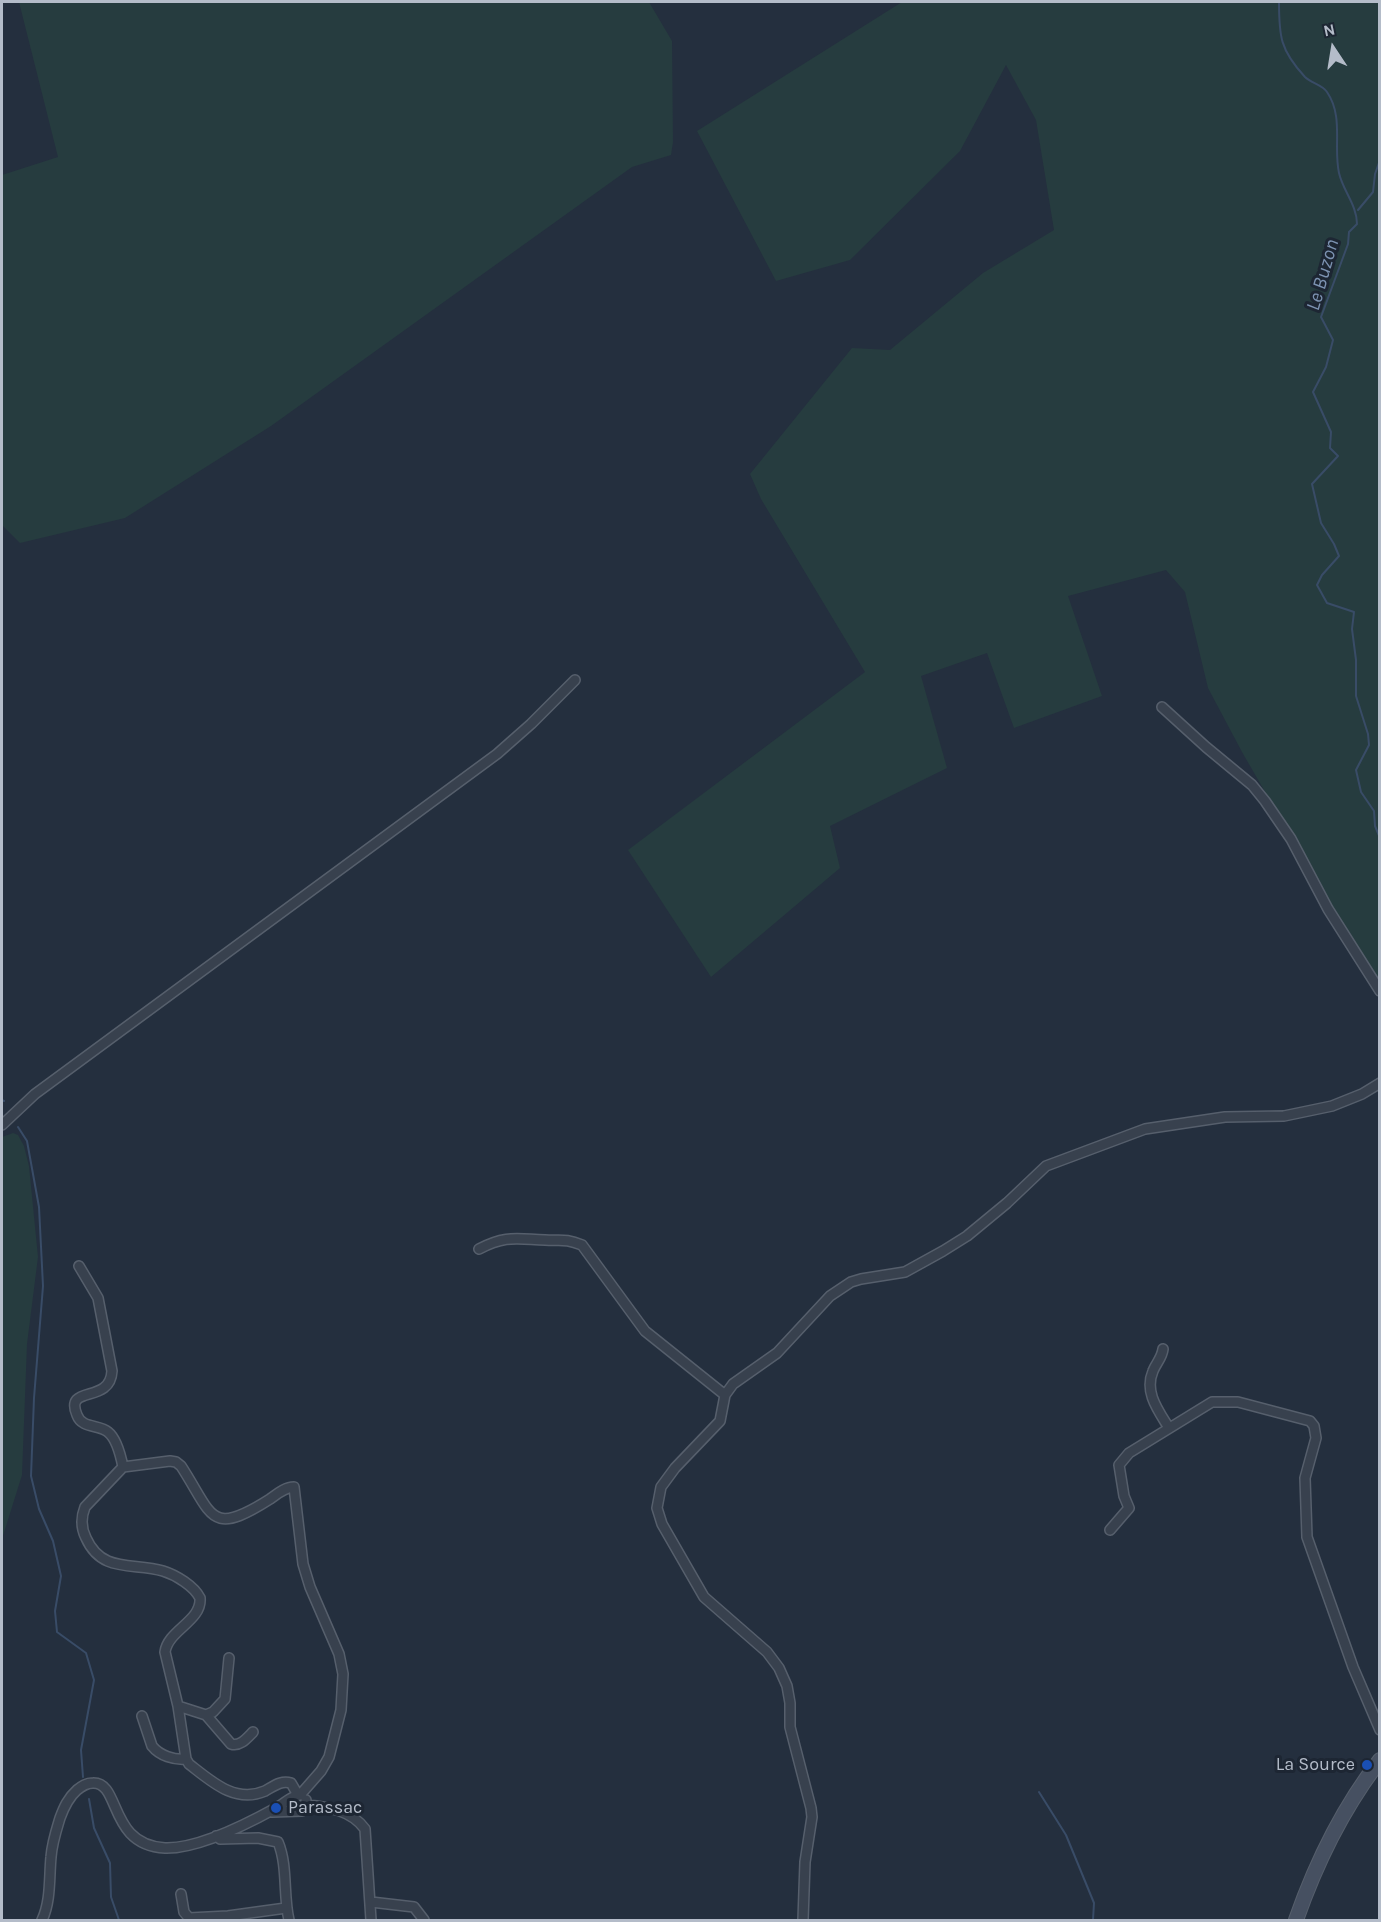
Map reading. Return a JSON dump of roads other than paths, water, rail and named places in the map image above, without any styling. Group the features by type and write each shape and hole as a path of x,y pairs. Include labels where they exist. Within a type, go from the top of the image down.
{"main road":[{"path":"1296,1920 1319,1862 1361,1774 1380,1750"},
{"path":"1351,1798 1380,1760"}],"street":[{"path":"2,1125 35,1094 497,754 575,680"},
{"path":"1162,707 1252,785 1265,801 1291,839 1328,909 1380,991"},
{"path":"803,1920 805,1862 812,1808 790,1727 787,1686 767,1652 704,1597 662,1524 657,1508 661,1487 675,1468 720,1421 725,1395 734,1384 777,1353 831,1296 851,1282 905,1272 967,1236 1007,1203 1046,1166 1145,1129 1225,1117 1284,1116 1332,1106 1362,1094 1380,1083"},
{"path":"479,1249 495,1241 523,1237 545,1240 568,1239 582,1245 645,1331 725,1395"},
{"path":"79,1266 98,1298 112,1371 110,1383 106,1388 77,1399 75,1409 83,1423 104,1429 112,1436 123,1467"},
{"path":"1163,1349 1162,1356 1149,1379 1150,1393 1169,1428"},
{"path":"1110,1530 1129,1508 1124,1496 1119,1465 1129,1453 1212,1402 1238,1402 1310,1421 1314,1426 1316,1438 1305,1478 1307,1538 1350,1660 1380,1730"},
{"path":"267,1812 302,1811 306,1800 296,1796 291,1783 287,1782 255,1794 223,1790 189,1764 186,1759 178,1706 165,1657 165,1648 200,1607 198,1594 165,1571 119,1565 103,1559 90,1546 83,1531 82,1514 85,1507 123,1467 176,1462 186,1473 211,1515 226,1520 247,1514 285,1489 294,1487 303,1564 310,1587 339,1654 343,1674 342,1710 329,1757 321,1771 296,1796 290,1803 294,1810"},
{"path":"207,1715 225,1699 229,1658"},
{"path":"178,1706 207,1715 231,1744 241,1743 253,1732"},
{"path":"142,1716 156,1750 177,1760 186,1759"},
{"path":"42,1920 48,1903 53,1839 65,1805 83,1785 91,1782 105,1787 123,1826 137,1840 147,1845 164,1848 195,1844 216,1836 296,1796"},
{"path":"306,1805 334,1808 351,1815 364,1829 371,1920"},
{"path":"216,1836 220,1839 258,1838 278,1842 289,1920"},
{"path":"181,1894 184,1912 189,1918 228,1916 286,1908"},
{"path":"371,1902 414,1907 424,1920"}],"waterway":[{"name":"Le Buzon","path":"1279,2 1281,34 1290,59 1305,77 1325,90 1332,102 1337,121 1339,173 1352,204 1357,224 1349,232 1348,244 1321,317 1333,340 1326,367 1313,392 1331,432 1330,448 1338,456 1312,484 1321,523 1339,556 1322,575 1317,585 1327,603 1354,612 1352,629 1356,660 1356,696 1368,734 1369,745 1356,770 1361,792 1374,811 1375,826 1380,838"},
{"path":"1358,210 1373,192 1375,174 1380,160"},
{"path":"18,1127 27,1141 39,1207 43,1286 34,1398 31,1476 39,1509 53,1541 61,1576 55,1611 57,1632 86,1653 94,1680 81,1750 83,1777"},
{"path":"1039,1792 1066,1835 1094,1903 1093,1920"},
{"path":"89,1799 94,1828 110,1863 111,1897 119,1920"}],"place":[{"name":"La Source","path":"1367,1765"},
{"name":"Parassac","path":"276,1808"}]}
